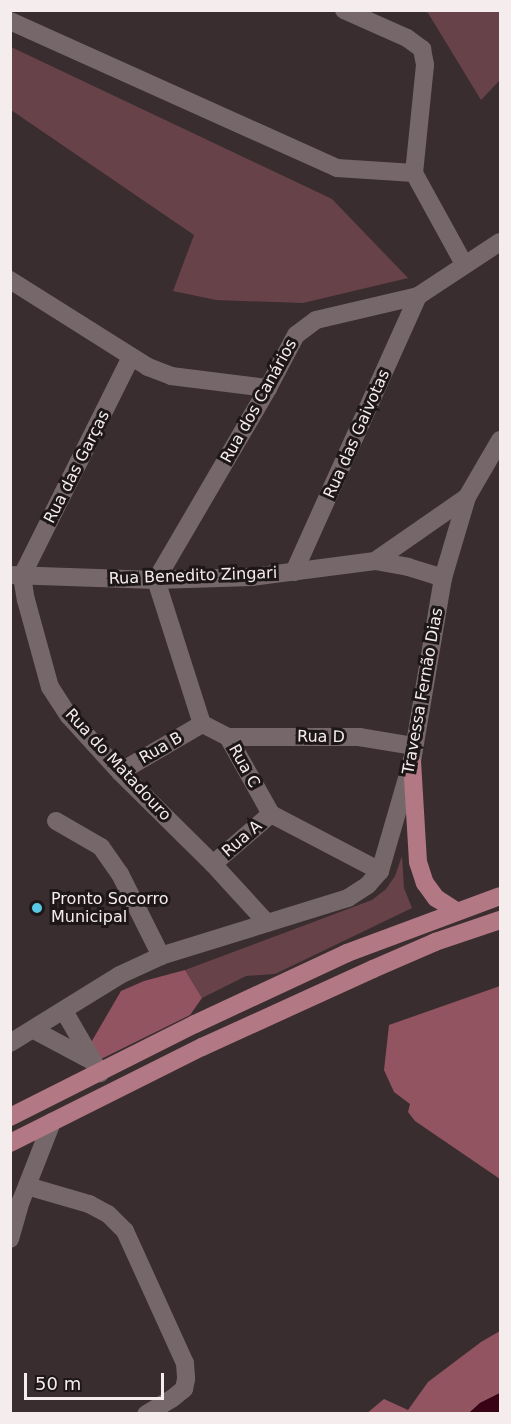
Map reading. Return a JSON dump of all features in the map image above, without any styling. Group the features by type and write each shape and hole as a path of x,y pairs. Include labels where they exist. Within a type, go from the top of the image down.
{"main road":[{"path":"413,754 418,862 425,884 436,898 456,911"},
{"path":"10,1117 96,1067 195,1024 346,953 501,896"},
{"path":"10,1143 202,1047 372,969 435,942 501,920"}],"street":[{"path":"344,10 407,38 422,49 425,65 414,173 464,264"},
{"path":"10,21 337,168 414,173"},
{"path":"418,296 501,242"},
{"path":"12,286 131,357 171,376 268,387"},
{"name":"Rua dos Canários","path":"156,580 296,335 306,325 316,320 418,296"},
{"name":"Rua das Gaivotas","path":"294,572 418,296"},
{"name":"Rua das Garças","path":"16,576 131,357"},
{"path":"375,561 467,496 501,440"},
{"name":"Travessa Fernão Dias","path":"380,871 413,754 443,578 467,496"},
{"path":"375,561 408,567 443,578"},
{"name":"Rua Benedito Zingari","path":"16,576 156,580 252,577 375,561"},
{"name":"Rua do Matadouro","path":"16,576 50,687 69,716 120,772 213,864 267,923"},
{"path":"156,580 202,724"},
{"name":"Rua B","path":"120,772 202,724"},
{"name":"Rua C","path":"202,724 228,737 271,814"},
{"name":"Rua D","path":"228,737 359,737 413,754"},
{"path":"10,1043 120,975 162,956 358,894 380,871 271,814"},
{"name":"Rua A","path":"213,864 271,814"},
{"path":"56,820 101,847 120,874 162,956"},
{"path":"64,1011 96,1067"},
{"path":"32,1031 96,1067"},
{"path":"11,1232 52,1122"},
{"path":"27,1186 90,1204 108,1214 125,1231 184,1363 186,1379 183,1389 173,1398 146,1413"}],"shaded area":[{"path":"423,11 500,11 500,80 481,100 428,13"},
{"path":"11,47 332,199 408,278 303,303 216,300 173,291 194,235 11,110"},
{"path":"402,856 404,888 412,908 275,974 246,976 202,998 185,970 372,900 386,889 395,876"},
{"path":"185,970 202,998 190,1015 97,1061 89,1046 121,991 144,981"},
{"path":"500,986 500,1179 415,1121 408,1112 410,1104 394,1092 384,1070 389,1025"},
{"path":"500,1331 500,1393 480,1403 469,1413 366,1414 384,1399 408,1410 428,1382 481,1342"},
{"path":"500,1393 500,1413 469,1413 480,1403"}],"place":[{"name":"Pronto Socorro Municipal","path":"37,908"}]}
